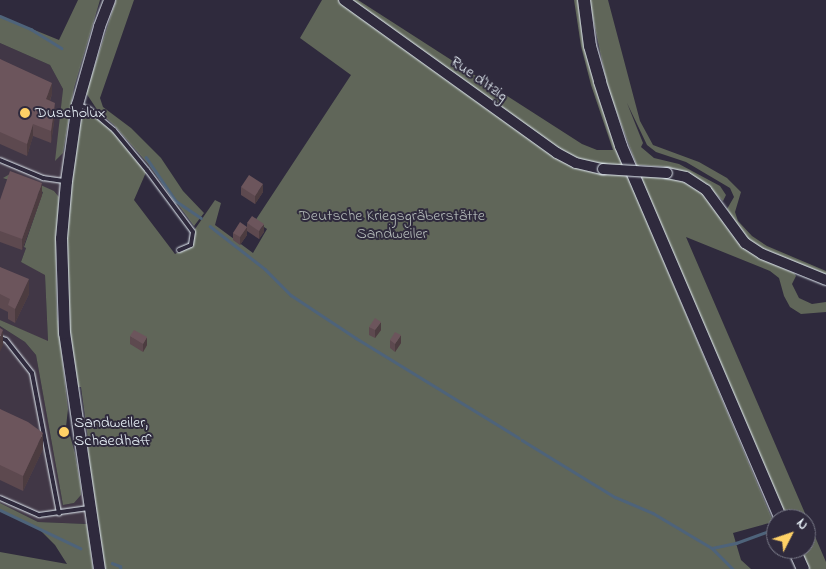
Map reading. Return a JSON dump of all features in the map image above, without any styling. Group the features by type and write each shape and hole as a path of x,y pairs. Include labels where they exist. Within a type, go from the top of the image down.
{"main road":[{"path":"99,569 64,333 61,238 66,181 77,104 99,26 109,0"},
{"path":"584,0 590,46 623,152 777,509"}],"street":[{"name":"Rue d'Itzig","path":"344,0 557,153 576,163 603,169 667,173 686,177 706,190 719,205 732,228 754,248 826,280"}],"lane":[{"path":"77,104 89,109 114,130 147,170 193,232 191,245 179,250"},
{"path":"0,160 43,178 66,181"},
{"path":"0,338 6,340 32,373 59,513"},
{"path":"35,432 44,436"},
{"path":"0,498 39,515 91,508"}],"shaded area":[{"path":"0,43 50,65 63,89 56,160 70,145 63,202 54,191 4,179 43,192 24,246 26,248 21,262 45,274 48,342 0,320"},
{"path":"0,326 25,342 36,355 63,505 74,503 81,495 87,481 93,524 38,522 0,503"}],"green space":[{"path":"78,0 100,0 74,88 63,153 55,161 63,89 50,65 0,43 0,16 59,40"},
{"path":"116,0 134,0 100,98 103,107 131,128 161,158 183,191 204,213 194,226 148,164 114,125 98,111 86,93"},
{"name":"Deutsche Kriegsgräberstätte Sandweiler","path":"322,0 358,0 582,144 597,150 613,150 591,85 581,46 574,0 578,0 619,155 768,509 766,509 766,524 733,533 741,560 751,569 104,569 88,456 88,439 81,387 76,387 66,293 67,232 71,180 81,117 93,118 96,115 114,130 147,170 134,200 175,254 191,245 193,232 215,200 221,203 215,225 253,253 267,229 255,221 351,75 300,38"},
{"path":"589,0 608,0 640,121 653,145 699,162 727,178 741,192 735,212 738,221 752,236 767,246 826,271 826,276 753,244 741,233 727,209 734,197 730,188 686,162 656,152 647,145 627,103 643,143 641,147 654,158 679,164 720,186 726,195 723,201 704,183 668,167 639,165 643,174 672,178 690,184 703,193 731,233 747,249 766,261 794,273 796,276 792,284 799,298 812,304 826,302 826,312 801,314 790,307 784,296 779,278 770,271 686,237 803,509 782,509 650,201 608,89"},
{"path":"10,174 16,174 54,191 59,197 56,266 57,313 68,409 66,427 60,429 61,436 67,435 69,432 81,488 81,495 74,503 63,505 36,355 25,342 0,326 0,320 48,341 45,275 21,262 26,248 24,247 43,192 3,178"},
{"path":"0,503 38,522 87,524 93,569 0,569 0,552 67,564 55,545 38,528 0,510"},
{"path":"816,539 826,562 826,569 807,569 803,559 816,559"}],"building":[{"name":"Duscholux","path":"0,59 52,83 46,99 55,103 51,131 33,124 27,144 0,132"},
{"path":"10,171 42,183 22,239 0,231 0,200"},
{"path":"249,175 263,184 255,196 241,187"},
{"path":"252,216 264,224 259,231 247,223"},
{"path":"240,222 247,227 240,237 233,233"},
{"path":"0,267 29,279 15,309 8,305 10,299 0,294"},
{"path":"375,318 381,322 375,330 369,327"},
{"path":"134,330 147,337 143,344 130,336"},
{"path":"395,332 401,335 395,344 390,340"},
{"path":"0,409 28,422 43,433 23,476 0,465"}],"waterway":[{"path":"0,16 31,29 61,48"},
{"path":"146,157 176,201 201,218"},
{"path":"210,226 265,269 291,295 356,338 519,438"},
{"path":"522,440 615,497 653,513 712,548 736,543 766,532"},
{"path":"0,510 80,548"},
{"path":"712,548 733,569"},
{"path":"112,563 120,566 121,569"}],"place":[{"name":"Duscholux","path":"25,113"},
{"name":"Sandweiler, Schaedhaff","path":"64,432"}]}
